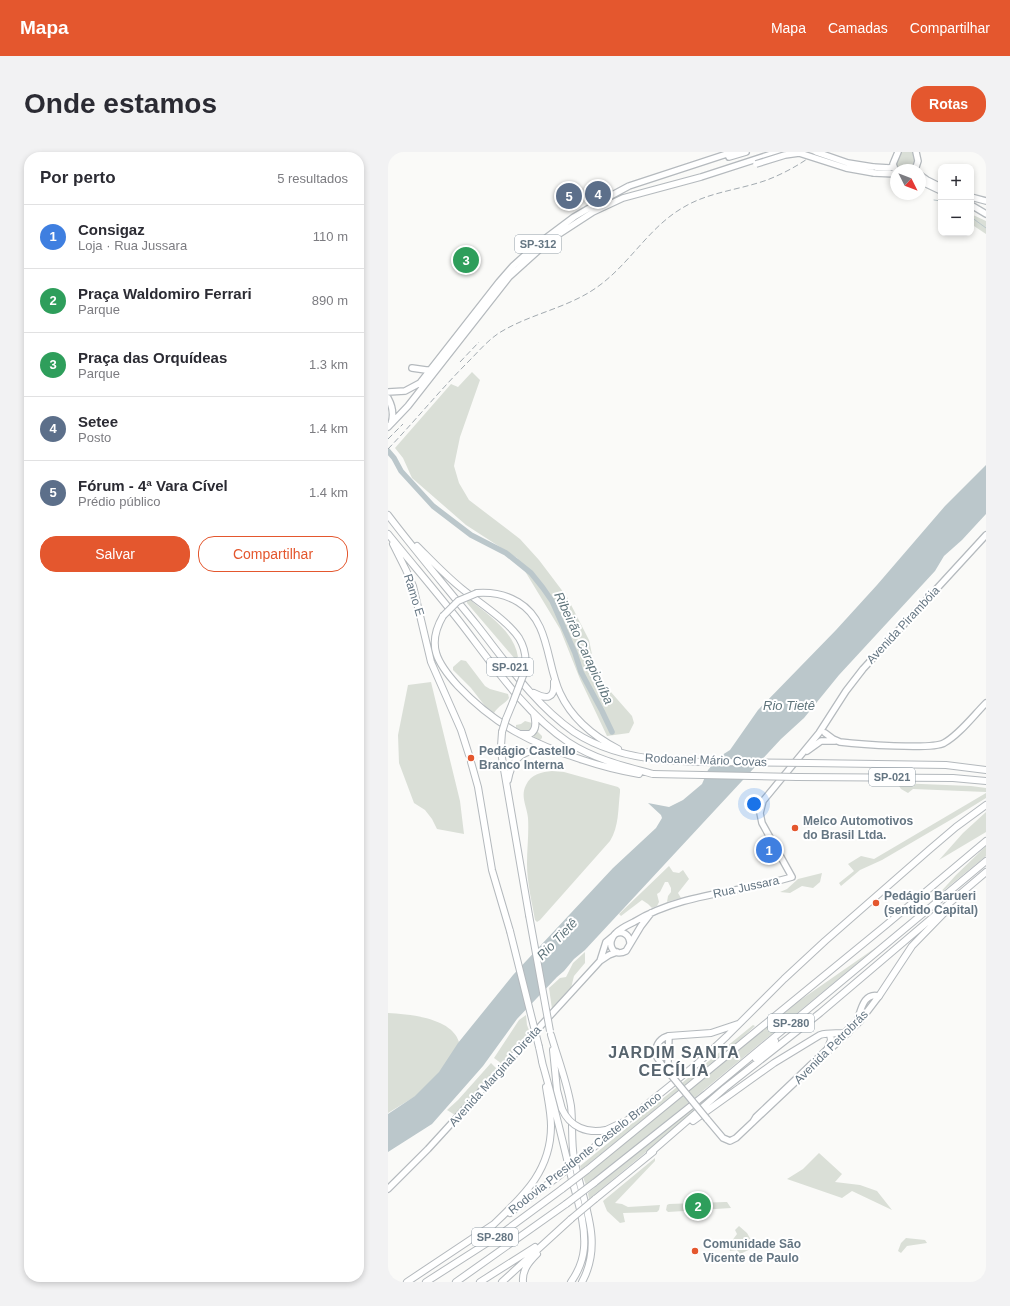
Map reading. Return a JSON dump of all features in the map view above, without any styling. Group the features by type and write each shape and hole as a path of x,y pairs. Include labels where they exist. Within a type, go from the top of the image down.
{"highway":[{"name":"Rodoanel Mário Covas","path":"388,515 532,693 546,708 575,732 600,746 630,756 663,760 721,763 946,765 986,770"},
{"path":"394,522 449,578 513,630 520,640 524,650 524,673 502,732 501,752 551,1033 557,1090 562,1109 568,1119 580,1128 590,1131 606,1130 622,1123 640,1111"},
{"name":"Rodoanel Mário Covas","path":"388,535 534,714 553,731 581,750 604,760 639,772 653,774 953,778 986,781"},
{"name":"Ramo E","path":"388,535 413,586 430,658 461,730 469,755"},
{"path":"630,756 602,740 582,725 566,705 554,679 541,629 536,619 519,602 504,595 477,593 458,601 447,610 437,627 435,640 436,653 440,664 472,700 494,718 518,734 554,751 611,769 639,772"},
{"path":"532,693 546,698 550,696 554,690 554,679"},
{"path":"518,734 530,734 535,730 536,723 534,714"},
{"path":"507,784 509,773 514,763 523,754 534,750 554,751"},
{"path":"471,762 478,787 492,870 510,931 552,1095 583,1229 583,1254 579,1269 571,1282"},
{"name":"Rodovia Presidente Castelo Branco","path":"407,1282 530,1199 640,1111 698,1063 791,972 928,850 986,805"},
{"name":"Rodovia Presidente Castelo Branco","path":"426,1282 501,1234 587,1170 986,842"},
{"name":"SP-280","path":"456,1282 594,1183 706,1094 986,861"},
{"path":"725,1088 820,1013 986,872"},
{"path":"879,996 912,946 971,885"},
{"path":"502,1282 595,1199 725,1088 821,998"},
{"path":"669,1036 711,1033 720,1031 741,1022"},
{"path":"551,1033 569,1095 574,1159 592,1237 592,1254 590,1264 582,1282"},
{"path":"828,1050 831,1040 830,1034"},
{"path":"650,1153 774,1063 820,1035 846,1034"},
{"path":"492,1226 531,1186 546,1159 550,1145 551,1126 542,1060"},
{"path":"480,1282 553,1236"},
{"path":"523,1282 523,1275 528,1264 553,1236"}],"main road":[{"name":"SP-312","path":"388,392 401,392 420,383 513,266 534,247 574,217 629,186 733,152"},
{"path":"662,176 686,171 746,152"},
{"name":"SP-312","path":"389,426 408,406 509,277 550,240 577,221 605,205 637,193 701,177 778,152"},
{"path":"816,152 874,170 890,168"},
{"path":"893,164 898,152"},
{"path":"916,152 918,158 917,164"},
{"path":"701,177 719,174 756,164 785,154 799,154 846,168 890,172"},
{"path":"926,179 938,186"},
{"path":"926,184 938,190"},
{"path":"974,198 986,201"},
{"path":"974,207 986,214"},
{"path":"412,368 431,370"},
{"path":"388,398 393,414 389,426"},
{"name":"Avenida Pirambóia","path":"821,741 820,734 827,720 846,691 863,669 986,535"},
{"name":"Rua Jussara","path":"614,935 620,929 651,913 680,902 780,881 792,877 764,828 760,813 763,801 769,792 820,734 844,742 907,746 940,745 957,732 986,703"},
{"path":"820,734 821,741"},
{"name":"Rua Jussara","path":"803,753 821,741 836,740"},
{"path":"630,945 631,942 628,935 621,932 614,935 611,939 612,948 617,952 626,951 630,945 641,926 651,913"},
{"path":"634,922 641,926"},
{"name":"Avenida Marginal Direita","path":"600,961 606,942 614,935"},
{"name":"Avenida Marginal Direita","path":"388,1189 428,1149 600,961 608,955 617,952"},
{"name":"Avenida Petrobrás","path":"723,1138 723,1146 736,1138 753,1122 846,1034 863,1018 879,996 874,995 867,998 862,1005 857,1021 846,1034 756,1117 753,1122"},
{"path":"669,1036 665,1037 659,1042 655,1054 665,1063 670,1075 723,1138 730,1142"},
{"path":"665,1063 669,1036"}],"shaded area":[{"path":"901,152 912,152 916,161 915,164 897,164 898,156"},
{"path":"974,215 986,221 986,234 974,226"},
{"path":"472,372 480,380 460,437 454,466 459,483 469,500 520,539 539,560 567,597 589,640 595,669 610,691 632,716 634,723 629,733 607,736 580,679 560,629 517,558 466,525 412,478 403,458 395,448 451,384 458,387"},
{"path":"469,599 506,631 516,648 518,657 515,659 467,603 467,600"},
{"path":"461,660 466,661 485,686 508,694 509,698 494,713 485,706 471,688 453,670 453,667"},
{"path":"431,682 460,801 464,834 437,829 425,810 414,803 399,763 398,735 408,685"},
{"path":"525,721 532,723 542,736 540,740 516,728 516,725"},
{"path":"552,771 564,772 618,787 620,789 617,824 610,841 537,922 535,920 528,878 528,818 524,802 524,789 528,781 534,776"},
{"path":"897,783 971,786 986,788 986,792 913,789 908,793 901,789"},
{"path":"986,793 986,798 952,819 882,860 860,870 841,886 839,883 854,871 848,864 861,856 874,859"},
{"path":"986,812 986,832 939,860 963,833"},
{"path":"986,846 986,856 937,896 956,875"},
{"path":"669,866 673,872 679,873 683,870 689,879 678,893 681,898 667,902 671,888 668,882 665,882 660,892 657,894 659,902 657,906 652,908 642,900 621,916 619,914"},
{"path":"822,873 820,882 813,888 802,886 790,893 780,892 787,889 798,879"},
{"path":"878,946 652,1133 586,1185 583,1177 799,1001"},
{"path":"585,952 585,963 574,976 571,988 552,1009 549,988 560,978 566,977 573,963"},
{"path":"388,1013 418,1016 439,1023 448,1027 455,1034 459,1042 449,1062 419,1094 388,1113"},
{"path":"526,1015 530,1033 502,1064 494,1058 519,1020"},
{"path":"753,1025 755,1026 741,1039 581,1170 580,1166"},
{"path":"756,1056 696,1111 589,1199 588,1193"},
{"path":"491,1063 497,1069 455,1115 447,1110 458,1100"},
{"path":"819,1153 842,1174 835,1182 860,1185 877,1191 892,1210 852,1191 842,1198 787,1179 803,1169"},
{"path":"655,1158 655,1161 615,1203 628,1207 660,1205 659,1210 657,1212 623,1213 625,1222 620,1223 607,1211 603,1201"},
{"path":"727,1202 731,1208 668,1212 666,1210 667,1205 669,1204"},
{"path":"739,1226 747,1233 755,1247 740,1254 737,1250 730,1251 728,1246 737,1234 735,1230"},
{"path":"906,1238 925,1240 927,1243 907,1246 901,1253 898,1251 901,1243"}],"water":[{"name":"Rio Tietê","path":"986,465 986,514 962,540 944,556 935,571 839,675 804,718 781,739 585,950 574,959 517,1019 483,1066 432,1124 388,1152 388,1114 415,1096 439,1072 458,1043 513,975 613,868 656,828 662,818 661,815 648,803 669,807 683,800 702,784 708,770 719,757 730,750 758,710 836,630 945,506"}],"waterway":[{"path":"934,200 938,201"},
{"path":"974,219 986,228"},
{"name":"Ribeirão Carapicuíba","path":"388,451 394,458 401,471 433,506 471,535 506,553 531,573 543,588 552,601 575,653 581,672 612,732"}],"railway":[{"path":"388,449 458,373 487,343 499,333 524,320 576,299 600,285 611,276 661,224 684,207 704,198 767,180 793,168 817,152"},
{"path":"460,362 479,342"},
{"path":"388,439 403,424"}],"place":[{"name":"Setee","path":"598,194"},
{"name":"Fórum - 4ª Vara Cível","path":"569,196"},
{"name":"Praça das Orquídeas","path":"466,260"},
{"name":"Pedágio Castello Branco Interna","path":"471,758"},
{"name":"Melco Automotivos do Brasil Ltda.","path":"795,828"},
{"name":"Consigaz","path":"769,850"},
{"name":"Pedágio Barueri (sentido Capital)","path":"876,903"},
{"name":"Praça Waldomiro Ferrari","path":"698,1206"},
{"name":"Comunidade São Vicente de Paulo","path":"695,1251"}],"district":[{"name":"JARDIM SANTA CECÍLIA","path":"674,1061"}]}
